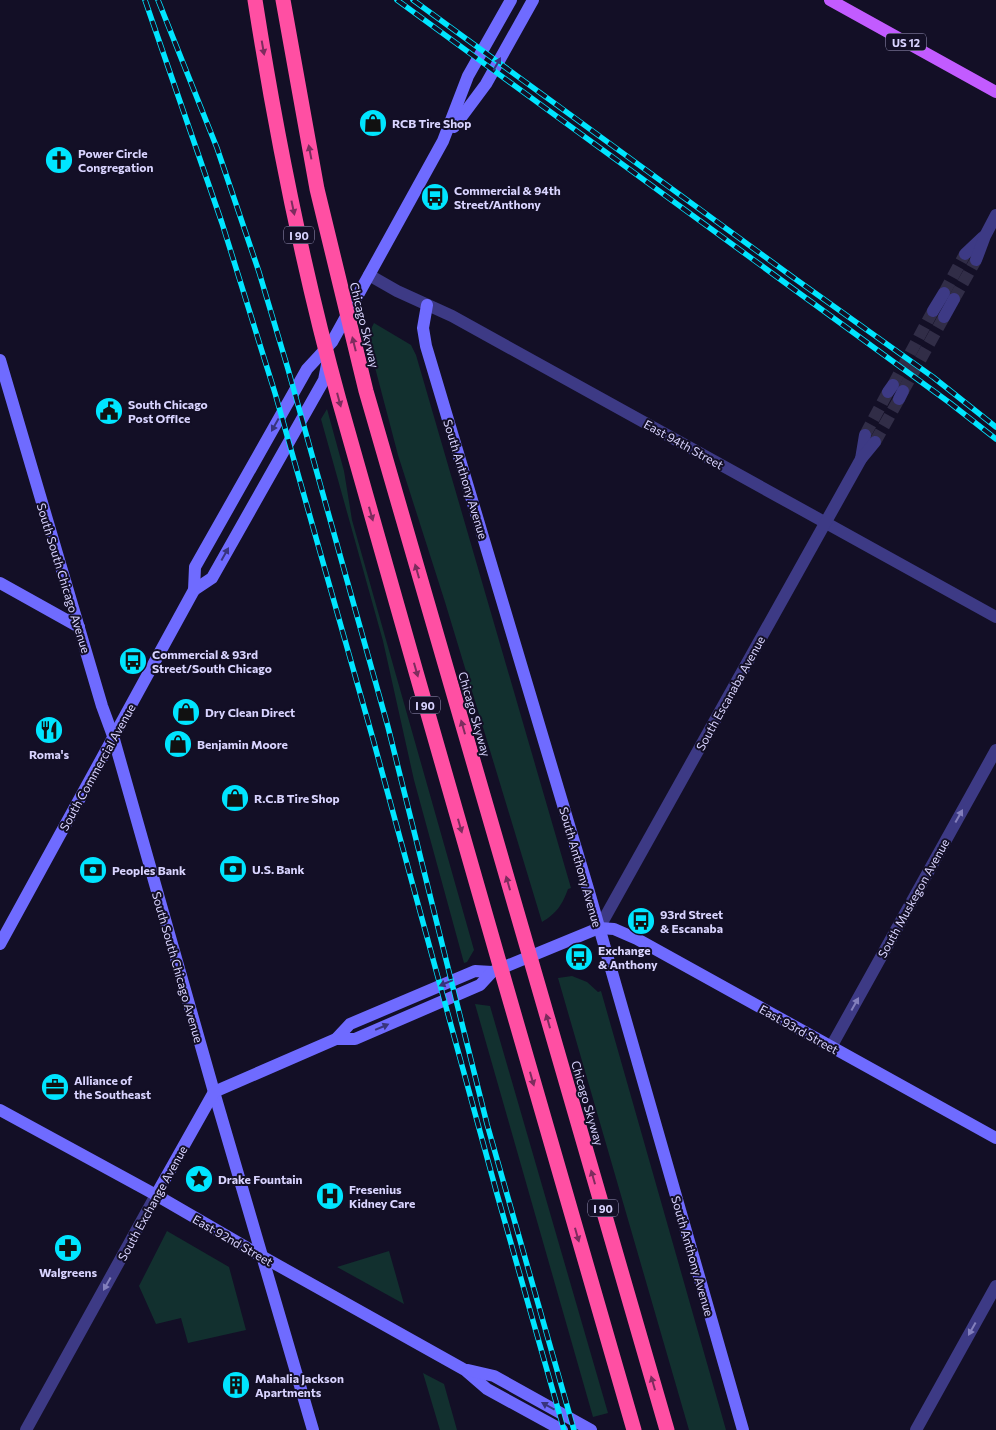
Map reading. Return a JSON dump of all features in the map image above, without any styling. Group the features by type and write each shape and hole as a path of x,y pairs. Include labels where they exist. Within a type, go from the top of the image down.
{"highway":[{"name":"I 90","path":"255,0 275,117 308,273 338,398 508,998 633,1429"},
{"name":"Chicago Skyway","path":"283,0 302,111 322,209 366,391 667,1430"}],"main road":[{"name":"US 12","path":"830,0 996,92"}],"street":[{"name":"South Commercial Avenue","path":"0,944 194,590 195,567 307,369 332,342 443,141 468,76 511,0"},
{"name":"South Commercial Avenue","path":"443,141 486,84 533,0"},
{"path":"971,257 996,215"},
{"name":"East 94th Street","path":"369,275 397,291 469,325 996,617"},
{"path":"939,314 949,296"},
{"name":"South Anthony Avenue","path":"427,305 423,328 426,346 599,928 743,1430"},
{"name":"South Commercial Avenue","path":"194,590 212,578 324,380 332,342"},
{"name":"South South Chicago Avenue","path":"0,360 102,706 113,736 214,1092 313,1430"},
{"name":"South Escanaba Avenue","path":"599,928 861,459 870,439"},
{"path":"0,583 79,627"},
{"name":"South Muskegon Avenue","path":"831,1047 996,750"},
{"path":"214,1092 336,1039 355,1038 373,1031 480,985 492,972 599,928"},
{"name":"East 93rd Street","path":"599,928 614,929 637,939 996,1138"},
{"name":"South Exchange Avenue","path":"26,1430 214,1092"},
{"name":"East 92nd Street","path":"0,1110 156,1195 263,1258 465,1370 487,1388 562,1430"},
{"path":"916,1430 996,1286"},
{"name":"East 92nd Street","path":"465,1370 494,1376 591,1430"}],"green space":[{"path":"374,323 411,345 416,355 571,888 568,889 555,912 542,922 445,602 398,455 367,337"},
{"path":"327,409 344,471 352,520 474,950 467,962 464,963 414,780 383,641 321,419"},
{"path":"572,976 587,982 598,992 601,991 726,1430 689,1430 558,978"},
{"path":"475,1004 490,1006 608,1413 593,1417"},
{"path":"167,1231 229,1267 246,1330 188,1343 181,1318 156,1324 139,1286"},
{"path":"389,1251 404,1304 337,1267"},
{"path":"423,1373 444,1384 457,1430 440,1430"}],"water":[{"name":"Drake Fountain","path":"199,1167 208,1171 212,1180 208,1189 199,1193 190,1189 186,1180 190,1171"}],"tunnel":[{"path":"944,293 965,254"},
{"path":"954,299 976,260"},
{"path":"893,385 933,311"},
{"path":"903,391 944,317"},
{"path":"865,435 888,392"},
{"path":"875,442 899,399"}],"railway":[{"path":"145,0 222,223 275,393 373,739 497,1194 564,1430"},
{"path":"158,0 217,148 259,272 288,369 388,727 487,1124 574,1430"},
{"path":"397,0 950,403 996,439"},
{"path":"413,0 933,377 996,427"}],"place":[{"name":"RCB Tire Shop","path":"373,123"},
{"name":"Power Circle Congregation","path":"59,160"},
{"name":"Commercial & 94th Street/Anthony","path":"435,197"},
{"name":"South Chicago Post Office","path":"109,411"},
{"name":"Commercial & 93rd Street/South Chicago","path":"133,661"},
{"name":"Dry Clean Direct","path":"186,712"},
{"name":"Roma's","path":"49,730"},
{"name":"Benjamin Moore","path":"178,744"},
{"name":"R.C.B Tire Shop","path":"235,798"},
{"name":"U.S. Bank","path":"233,869"},
{"name":"Peoples Bank","path":"93,870"},
{"name":"93rd Street & Escanaba","path":"641,921"},
{"name":"Exchange & Anthony","path":"579,957"},
{"name":"Alliance of the Southeast","path":"55,1087"},
{"name":"Drake Fountain","path":"199,1179"},
{"name":"Fresenius Kidney Care","path":"330,1196"},
{"name":"Walgreens","path":"68,1248"},
{"name":"Mahalia Jackson Apartments","path":"236,1385"}]}
